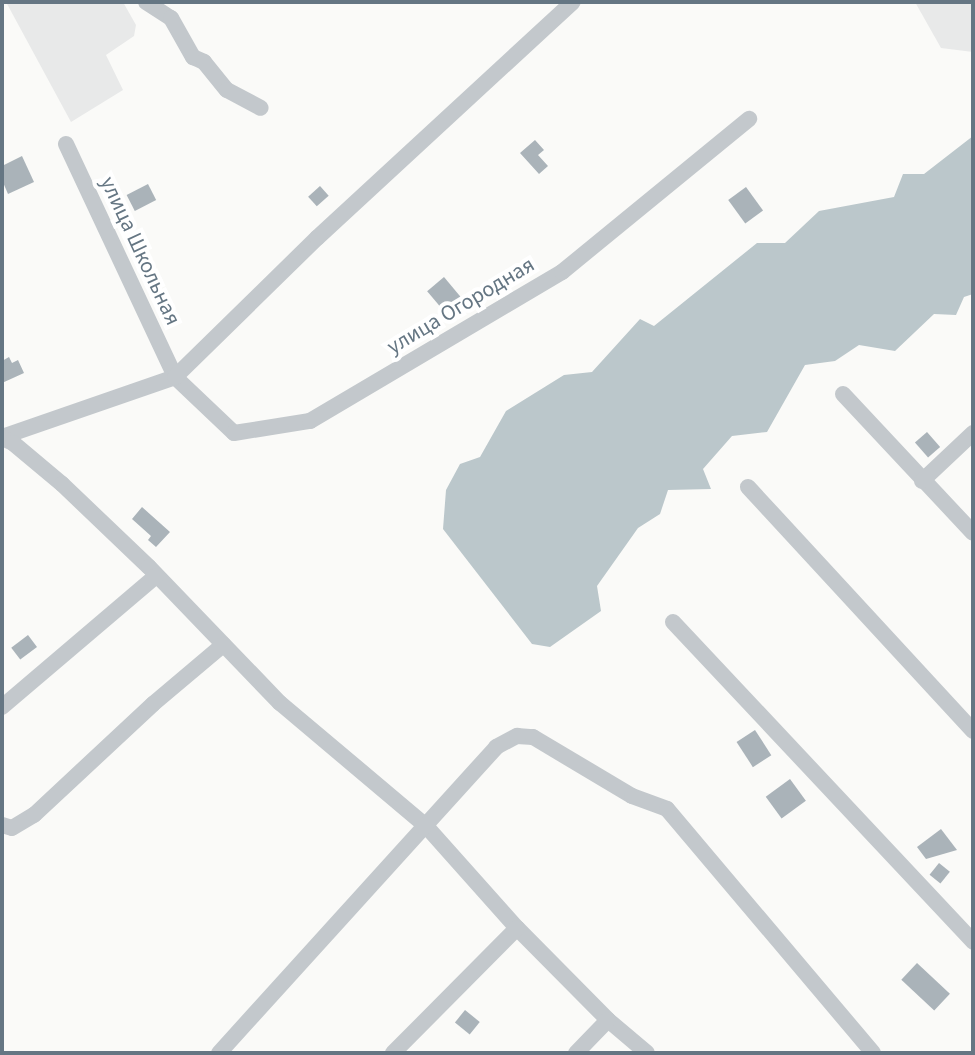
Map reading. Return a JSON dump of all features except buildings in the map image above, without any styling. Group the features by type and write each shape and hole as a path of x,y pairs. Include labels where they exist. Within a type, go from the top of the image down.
{"street":[{"path":"146,2 171,18 193,57 204,62 227,90 261,108"},
{"path":"2,438 175,377 317,238 573,2"},
{"name":"улица Огородная","path":"175,377 234,433 310,421 562,272 749,119"},
{"name":"улица Школьная","path":"66,144 175,377"},
{"path":"843,394 973,533"},
{"path":"922,481 973,433"},
{"path":"2,438 13,443 62,484 319,738 426,826 517,928 608,1020 647,1053"},
{"path":"748,487 973,731"},
{"path":"2,707 156,576"},
{"path":"673,622 973,942"},
{"path":"2,825 12,828 34,815 153,704 223,645"},
{"path":"219,1053 496,747 517,736 533,737 632,796 667,809 873,1053"},
{"path":"393,1053 517,928"},
{"path":"576,1053 608,1020"}],"shaded area":[{"path":"6,2 123,2 136,25 134,36 106,55 123,90 71,122"},
{"path":"915,2 973,2 973,52 941,48"},
{"path":"973,136 973,294 964,297 956,315 934,314 895,351 859,345 835,361 805,365 767,432 732,436 703,469 711,489 668,490 660,514 638,528 597,586 601,611 550,647 532,644 443,529 446,490 460,464 480,457 506,411 564,375 592,372 640,319 654,326 757,243 785,243 819,211 894,197 903,174 924,174"}]}
